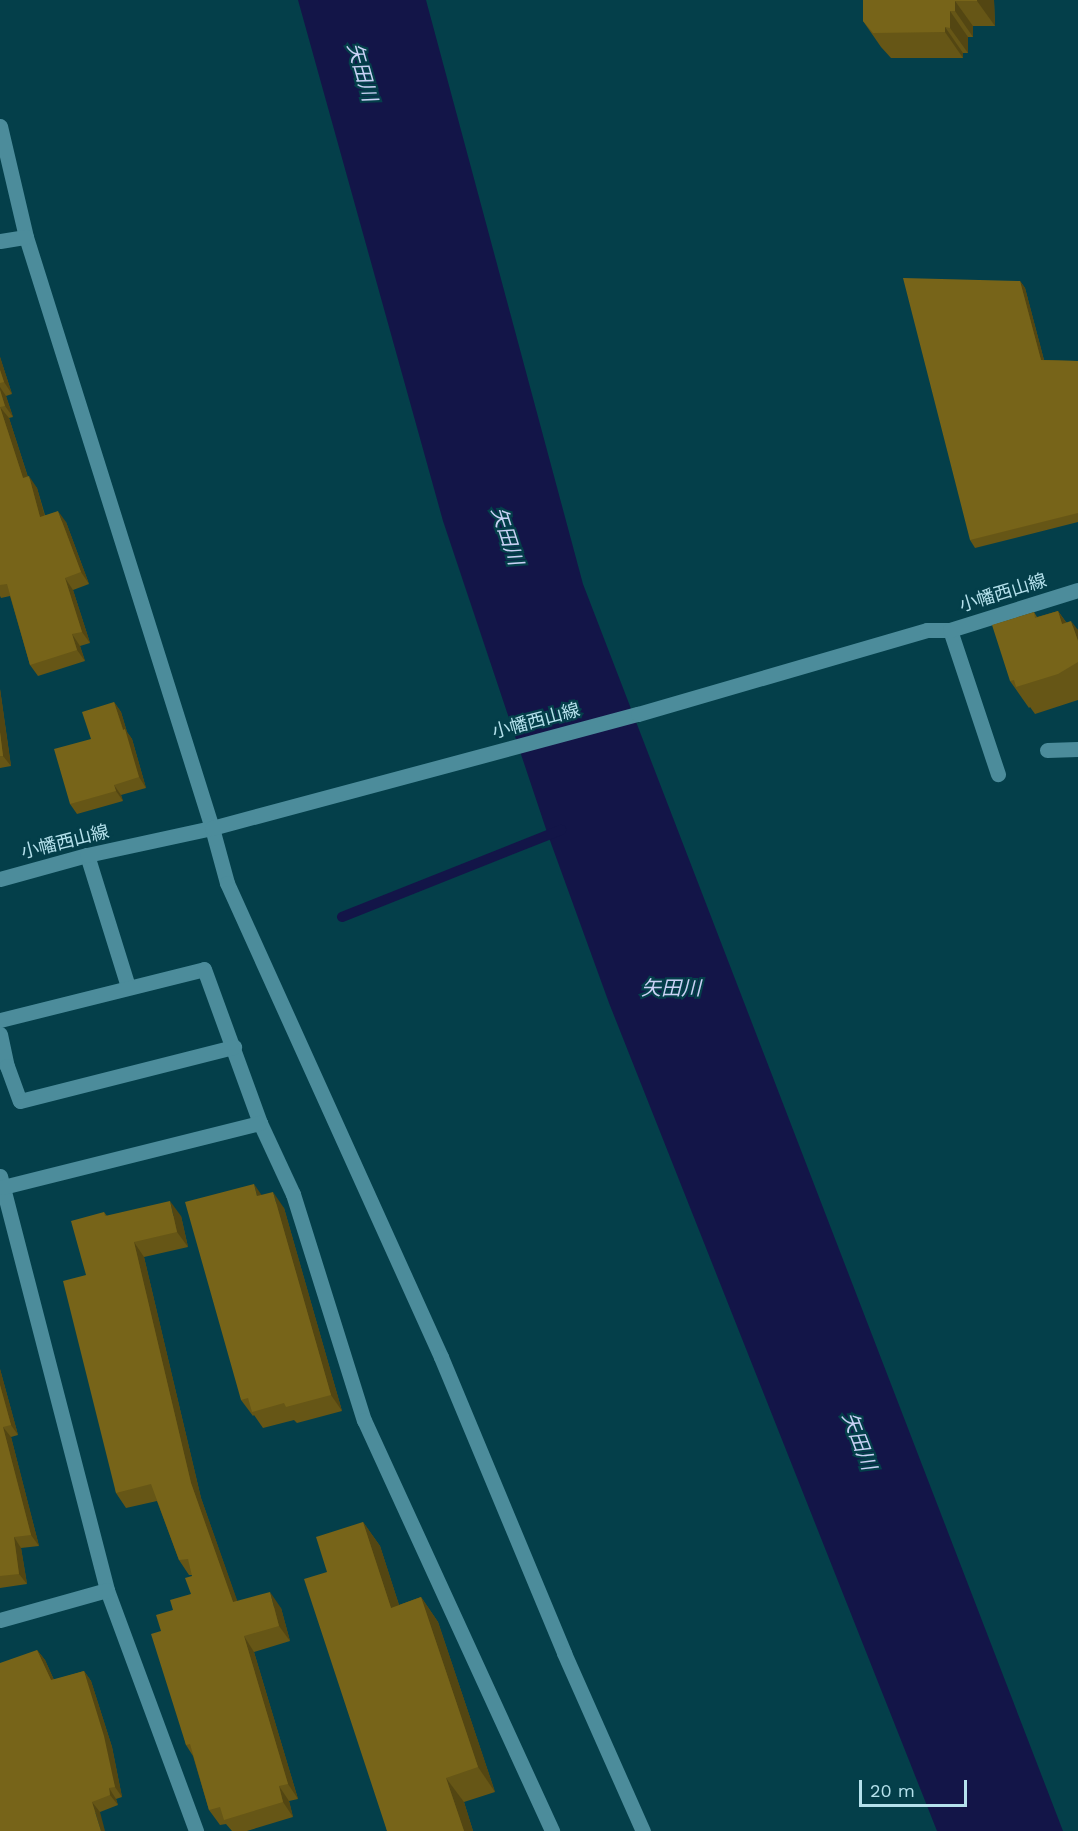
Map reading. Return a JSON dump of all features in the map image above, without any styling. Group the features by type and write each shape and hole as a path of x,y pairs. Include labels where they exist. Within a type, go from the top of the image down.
{"street":[{"path":"0,126 26,237 212,828 227,883 441,1357 564,1653 643,1831"},
{"path":"0,241 26,237"},
{"name":"小幡西山線","path":"0,879 87,855 239,821 638,714 927,630 950,630 1078,590"},
{"path":"950,630 998,774"},
{"path":"1047,750 1078,749"},
{"path":"87,855 128,987"},
{"path":"0,1020 204,969 260,1124 293,1194 364,1420 552,1831"},
{"path":"0,1034 3,1066 20,1101 234,1047"},
{"path":"196,1831 107,1590 1,1181 260,1124"},
{"path":"0,1620 107,1590"}],"water":[{"name":"矢田川","path":"298,0 426,0 583,584 1063,1831 937,1831 609,1003 548,835 443,521"}],"building":[{"path":"863,0 977,1 955,1 955,11 950,11 950,28 945,27 945,32 873,33 863,21"},
{"path":"903,278 1020,281 1041,360 1078,361 1078,513 970,540"},
{"path":"0,370 4,382 0,383"},
{"path":"0,390 5,406 0,407"},
{"path":"0,407 23,478 29,476 40,517 58,511 81,572 65,578 82,632 72,634 77,650 30,665 7,584 0,585"},
{"path":"1058,611 1062,624 1071,621 1078,641 1078,662 1058,674 1016,687 1014,680 1010,681 992,625 1034,612 1035,618"},
{"path":"114,702 123,730 125,729 139,777 114,785 116,791 70,804 54,749 91,739 82,712"},
{"path":"0,732 3,756 0,756"},
{"path":"254,1184 257,1196 273,1192 331,1395 286,1407 284,1403 252,1412 248,1398 241,1400 185,1202"},
{"path":"170,1201 177,1232 134,1242 191,1483 233,1602 270,1592 279,1626 244,1636 288,1784 279,1786 283,1802 224,1820 220,1807 209,1810 190,1744 186,1745 151,1634 161,1631 156,1615 173,1610 170,1600 191,1594 185,1578 192,1576 188,1559 179,1560 151,1484 116,1493 63,1281 86,1275 71,1221 104,1212 105,1216"},
{"path":"0,1385 11,1425 3,1427 31,1535 14,1537 19,1574 0,1576"},
{"path":"363,1522 391,1608 421,1597 478,1767 446,1778 464,1831 387,1831 304,1579 327,1572 316,1537"},
{"path":"37,1650 51,1680 84,1671 104,1736 115,1787 109,1788 110,1795 92,1802 101,1831 0,1831 0,1663"}],"waterway":[{"path":"342,917 561,830"}]}
